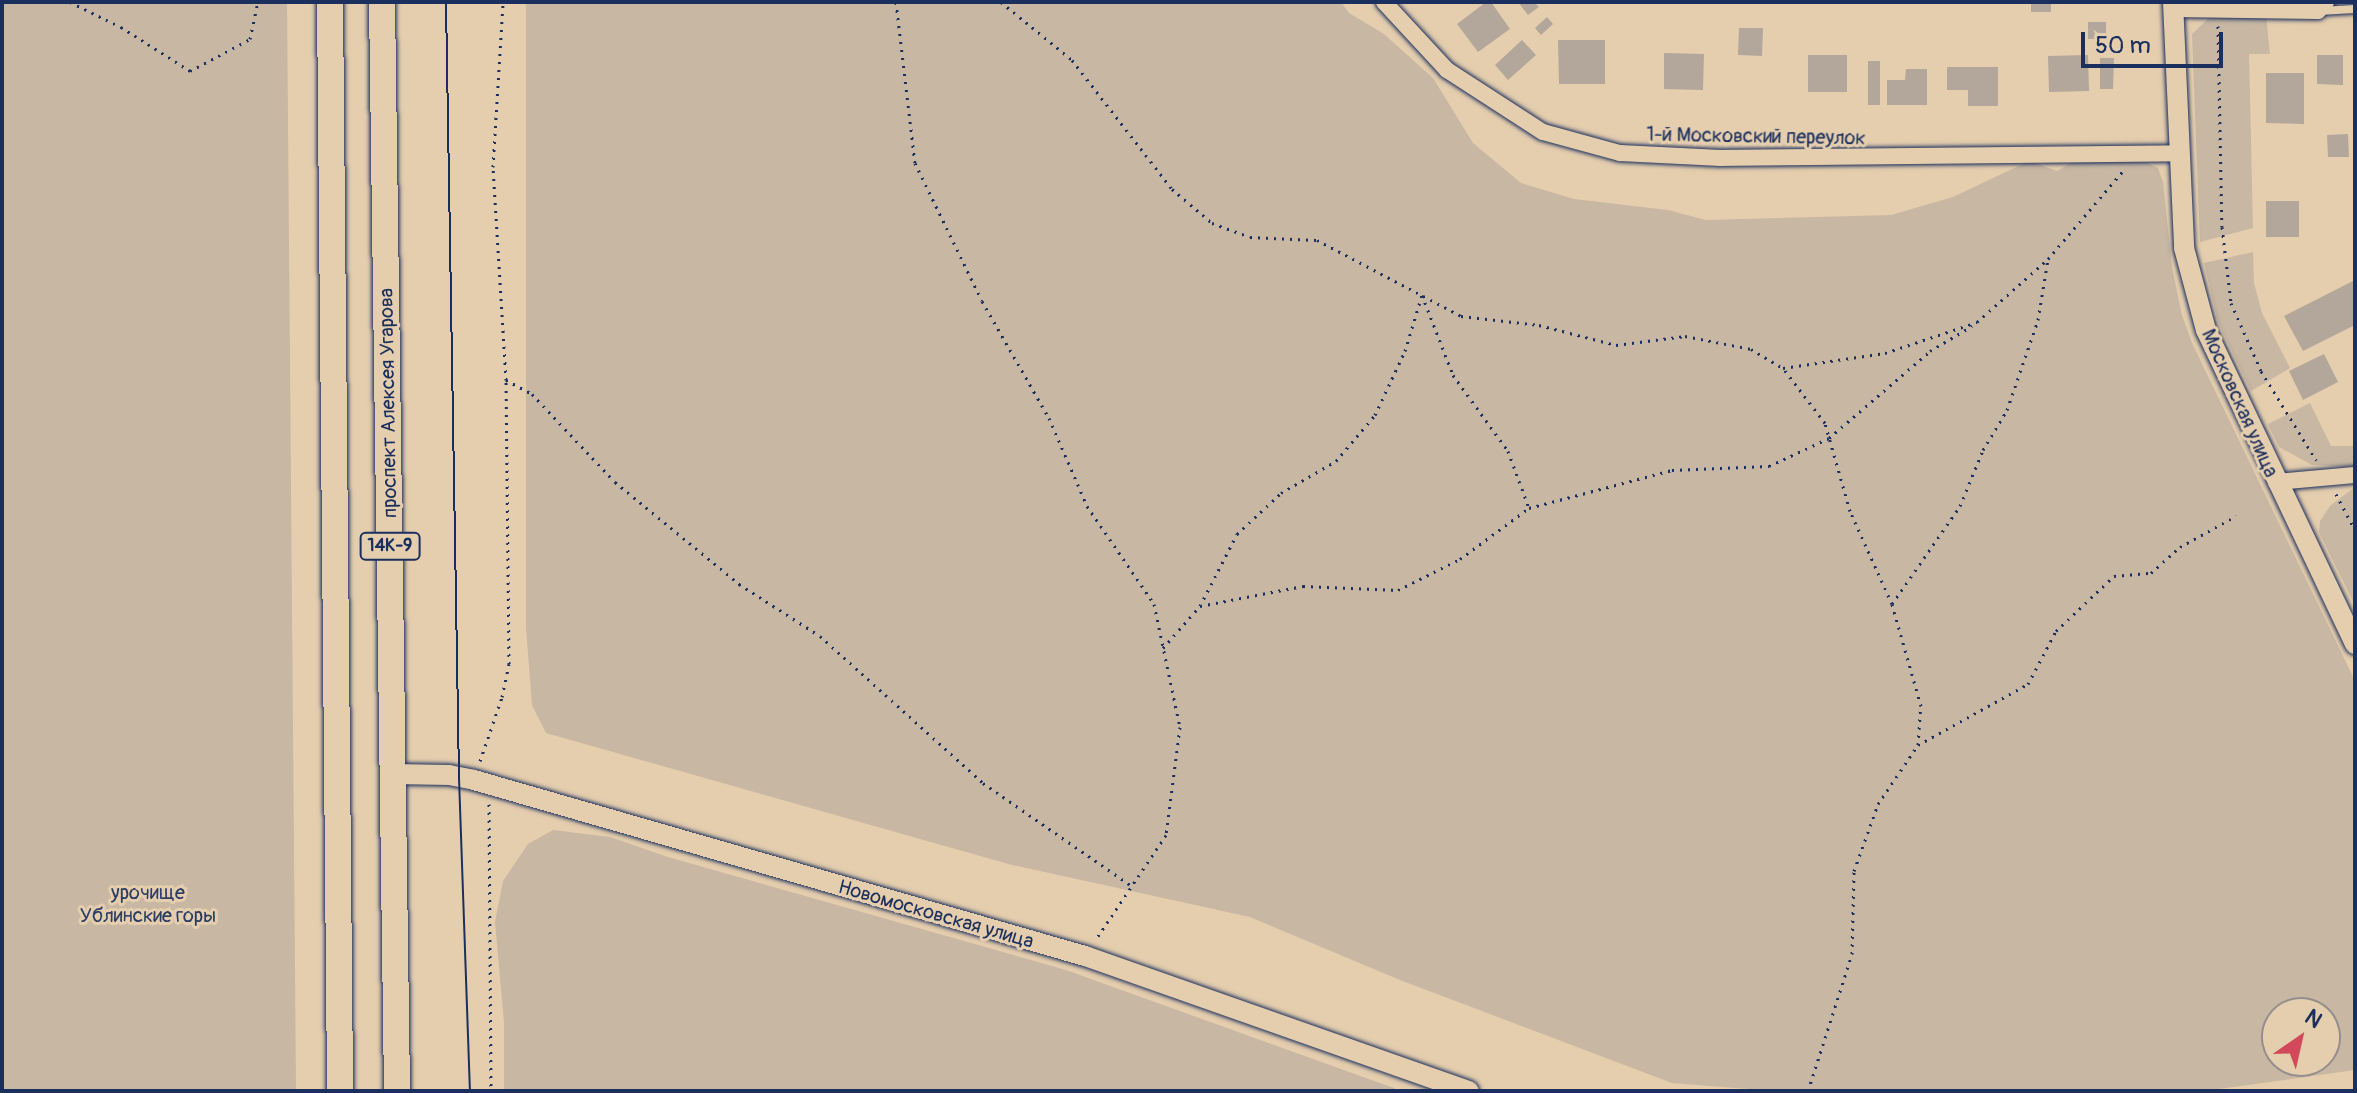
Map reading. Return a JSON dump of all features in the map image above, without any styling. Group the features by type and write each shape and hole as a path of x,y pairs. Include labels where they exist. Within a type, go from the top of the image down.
{"main road":[{"path":"330,2 340,1091"},
{"name":"проспект Алексея Угарова","path":"382,2 397,1091"}],"street":[{"name":"1-й Московский переулок","path":"1384,2 1447,70 1543,132 1620,153 1721,158 2136,156 2177,153"},
{"path":"2173,6 2219,10 2322,6"},
{"name":"Московская улица","path":"2173,6 2177,153 2184,248 2206,330 2355,644"},
{"path":"2276,482 2355,475"},
{"name":"Новомосковская улица","path":"393,774 449,775 482,782 1085,956 1469,1091"}],"lane":[{"path":"2322,6 2355,9"}],"path":[{"path":"70,2 121,27 190,71 250,39 258,2"},
{"path":"491,1091 482,782 509,664 506,380 493,167 503,2"},
{"path":"896,2 915,163 982,301 1049,418 1087,506 1154,604 1180,727 1166,835 1085,956"},
{"path":"1001,2 1072,60 1172,189 1212,223 1250,237 1317,240 1461,316 1539,325 1616,345 1685,336 1751,349 1783,368 1825,423 1850,511 1892,604 1921,706 1918,745"},
{"path":"2219,10 2222,227 2231,303 2261,371 2355,530"},
{"path":"1200,606 1303,586 1398,590 1460,559 1529,508 1672,470 1769,466 1829,438 1930,351 1977,322 2048,259 2136,156"},
{"path":"1892,604 1960,506 1983,450 2007,410 2038,320 2048,259"},
{"path":"1163,648 1200,606 1237,534 1281,493 1336,461 1375,415 1405,351 1422,295"},
{"path":"1422,295 1453,375 1508,451 1529,508"},
{"path":"1783,368 1885,353 1977,322"},
{"path":"506,380 532,394 615,482 739,584 820,636 983,783 1132,886"},
{"path":"1808,1091 1852,954 1854,871 1878,804 1918,745 2028,684 2056,631 2114,576 2151,573 2180,547 2236,516"}],"green space":[{"name":"урочище Ублинские горы","path":"2,2 287,2 296,1091 2,1091"},
{"path":"526,2 1341,2 1349,13 1384,34 1433,78 1473,143 1521,183 1574,199 1668,210 1706,220 1891,215 1953,197 2029,161 2057,171 2076,160 2141,160 2158,168 2163,182 2172,267 2182,315 2192,343 2355,681 2355,1070 2341,1072 2341,997 2261,997 2261,1077 2305,1077 2205,1091 1774,1091 1672,1083 1400,980 1250,917 1012,865 546,733 532,705 526,628"},
{"path":"2266,16 2270,54 2249,54 2253,228 2200,242 2192,34 2209,18"},
{"path":"2253,252 2254,283 2262,313 2290,368 2251,391 2218,322 2204,263"},
{"path":"2310,403 2331,446 2355,446 2355,467 2312,465 2279,447 2268,424"},
{"path":"2355,487 2355,605 2319,532 2320,521 2330,506"},
{"path":"553,830 610,837 668,857 1066,970 1402,1091 504,1091 504,1022 495,922 503,881 528,844"}],"building":[{"path":"1486,2 1491,2 1510,29 1478,52 1457,24"},
{"path":"1518,2 1534,2 1539,7 1528,15"},
{"path":"2031,2 2051,2 2051,12 2031,12"},
{"path":"1547,17 1553,24 1541,35 1535,28"},
{"path":"2088,22 2106,22 2106,39 2088,39"},
{"path":"1739,28 1763,28 1762,56 1738,55"},
{"path":"1522,40 1536,55 1508,80 1495,65"},
{"path":"1558,40 1605,40 1605,84 1559,84"},
{"path":"1664,53 1704,54 1703,90 1664,89"},
{"path":"1808,55 1847,55 1847,92 1808,92"},
{"path":"2088,55 2089,91 2049,92 2048,56"},
{"path":"2317,55 2343,55 2343,85 2317,84"},
{"path":"2100,58 2114,58 2113,89 2100,89"},
{"path":"1868,61 1880,61 1880,105 1868,105"},
{"path":"1947,67 1998,67 1998,106 1968,106 1968,90 1947,90"},
{"path":"1906,69 1927,69 1927,105 1887,105 1887,80 1905,80"},
{"path":"2266,73 2304,73 2304,124 2266,123"},
{"path":"2348,134 2349,157 2328,157 2327,135"},
{"path":"2266,201 2299,201 2299,237 2266,237"},
{"path":"2355,280 2355,325 2303,351 2284,316"},
{"path":"2324,354 2338,382 2303,400 2289,371"}],"tram line":[{"path":"446,2 459,778 470,1091"}]}
